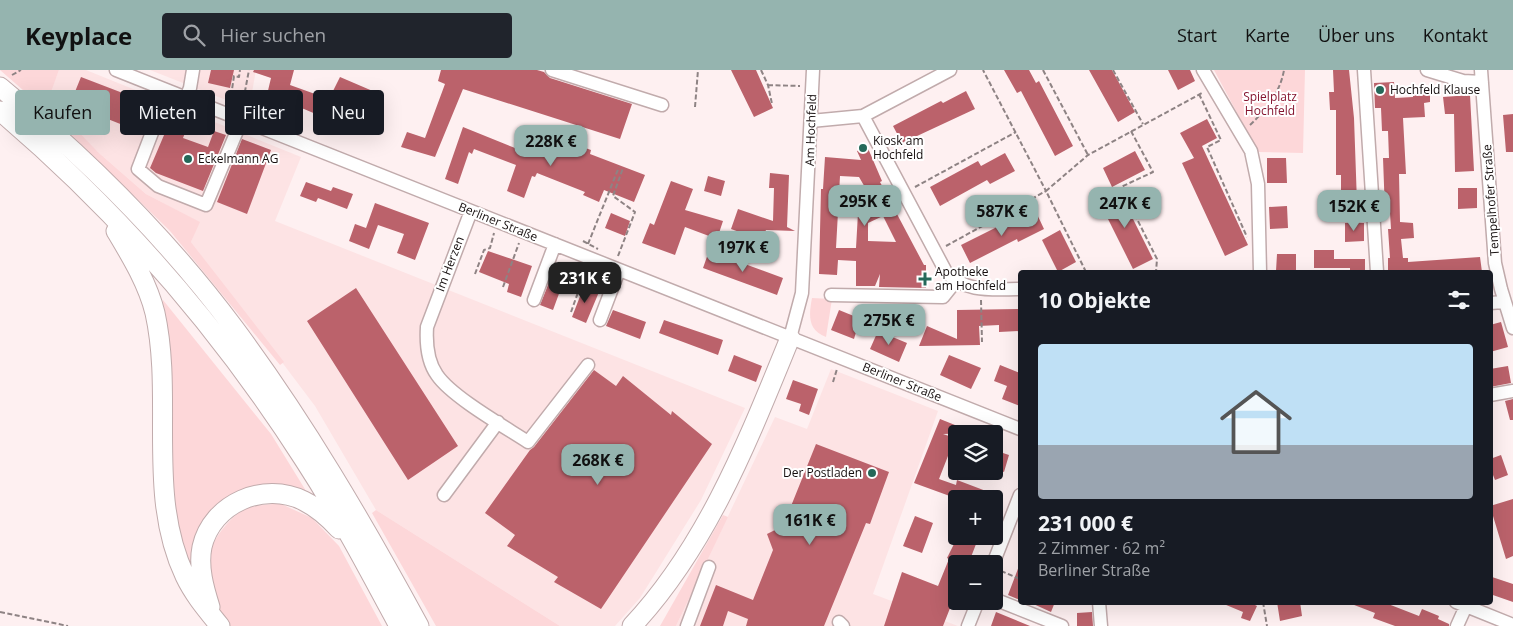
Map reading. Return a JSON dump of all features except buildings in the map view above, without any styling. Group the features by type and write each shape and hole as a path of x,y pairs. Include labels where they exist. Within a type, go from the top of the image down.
{"highway":[{"path":"6,81 63,142 140,218 233,326 285,398 328,466 419,626"},
{"path":"0,111 95,198 165,274 249,378 305,461 357,547 399,626"},
{"path":"95,198 134,263 154,311 162,361 163,475 169,526 185,575 194,594 217,623"},
{"path":"650,626 677,570 731,475 790,338"},
{"path":"217,623 202,577 202,546 208,532 217,519 238,501 251,496 278,494 303,500 326,516 357,547"},
{"path":"632,626 677,570"}],"street":[{"name":"Berliner Straße","path":"116,70 166,90"},
{"path":"189,90 193,70"},
{"path":"552,70 662,105"},
{"name":"Am Hochfeld","path":"790,338 802,293 813,70"},
{"path":"811,121 863,116 950,70"},
{"path":"1203,70 1251,152 1255,168 1260,270"},
{"path":"1364,70 1377,270"},
{"path":"1427,70 1463,81 1482,76"},
{"name":"Tempelhofer Straße","path":"1482,76 1493,244 1504,302 1512,320"},
{"path":"863,116 946,272 955,282 971,288 1018,289"},
{"path":"151,135 138,169 158,186 206,205 233,135"},
{"name":"Berliner Straße","path":"291,135 523,232 1018,428"},
{"name":"Im Herzen","path":"471,211 430,318 426,341 429,356 437,375 457,394 528,442 588,365"},
{"path":"534,300 554,244"},
{"path":"600,320 617,269"},
{"path":"831,294 943,297 955,282"},
{"path":"1493,303 1504,302"},
{"path":"1493,394 1513,391"},
{"path":"444,495 498,422"},
{"path":"997,555 1018,500"},
{"path":"687,626 709,567"},
{"path":"1003,603 1062,626"},
{"path":"1099,605 1100,626"},
{"path":"1457,626 1461,605"},
{"path":"1463,605 1513,625"},
{"path":"968,626 974,610"}],"path":[{"path":"6,81 21,70"},
{"path":"232,90 234,76 239,77 240,70"},
{"path":"245,90 249,70"},
{"path":"695,106 698,70"},
{"path":"761,70 768,85 772,104"},
{"path":"983,70 1085,270"},
{"path":"1043,70 1088,155"},
{"path":"1113,70 1143,124"},
{"path":"1240,134 1269,108 1284,70"},
{"path":"768,85 813,87"},
{"path":"953,242 1046,191 1088,155 1213,87"},
{"path":"1200,94 1221,140 1207,147 1253,249 1260,251"},
{"path":"1131,131 1153,172 1121,187 1157,259 1156,270"},
{"path":"922,184 1016,132"},
{"path":"571,312 587,257 619,167"},
{"path":"617,269 635,212 613,196 623,168"},
{"path":"475,274 484,250 490,248 496,221"},
{"path":"503,287 523,232"},
{"path":"980,288 982,342"},
{"path":"1003,572 1018,578"},
{"path":"1264,605 1267,626"},
{"path":"0,612 68,626"}],"shaded area":[{"path":"59,70 86,70 135,90 120,90 120,135 215,135 215,122 225,126 225,135 247,135 301,157 275,221 745,408 701,500 640,598 615,626 560,626 376,510 315,406 191,242 199,222 146,194 81,135 110,135 110,90 51,90"},
{"path":"150,70 256,70 252,90 225,90 225,100 215,96 215,90 201,90"},
{"path":"831,369 938,411 873,594 958,626 676,626 775,417 807,429"}],"green space":[{"path":"0,70 59,70 52,90 23,90"},
{"name":"Spielplatz Hochfeld","path":"1214,70 1305,70 1303,153 1258,152"},
{"path":"72,135 82,135 99,153 146,194 200,222 191,242 284,362 280,365 170,231"},
{"path":"812,298 832,299 826,337 812,326 810,310"},
{"path":"163,300 271,434 311,499 297,492 204,522 194,589 174,536 168,474 172,375 161,308"},
{"path":"279,503 312,518 339,546 382,626 225,626 209,590 206,568 209,552 223,528 241,511 254,506"},
{"path":"376,510 560,626 436,626 372,513"},
{"path":"723,515 728,517 676,626 660,626"}],"place":[{"name":"Hochfeld Klause","path":"1380,90"},
{"name":"Kiosk am Hochfeld","path":"863,148"},
{"name":"Eckelmann AG","path":"188,159"},
{"name":"Apotheke am Hochfeld","path":"925,279"},
{"name":"Der Postladen","path":"872,473"}]}
